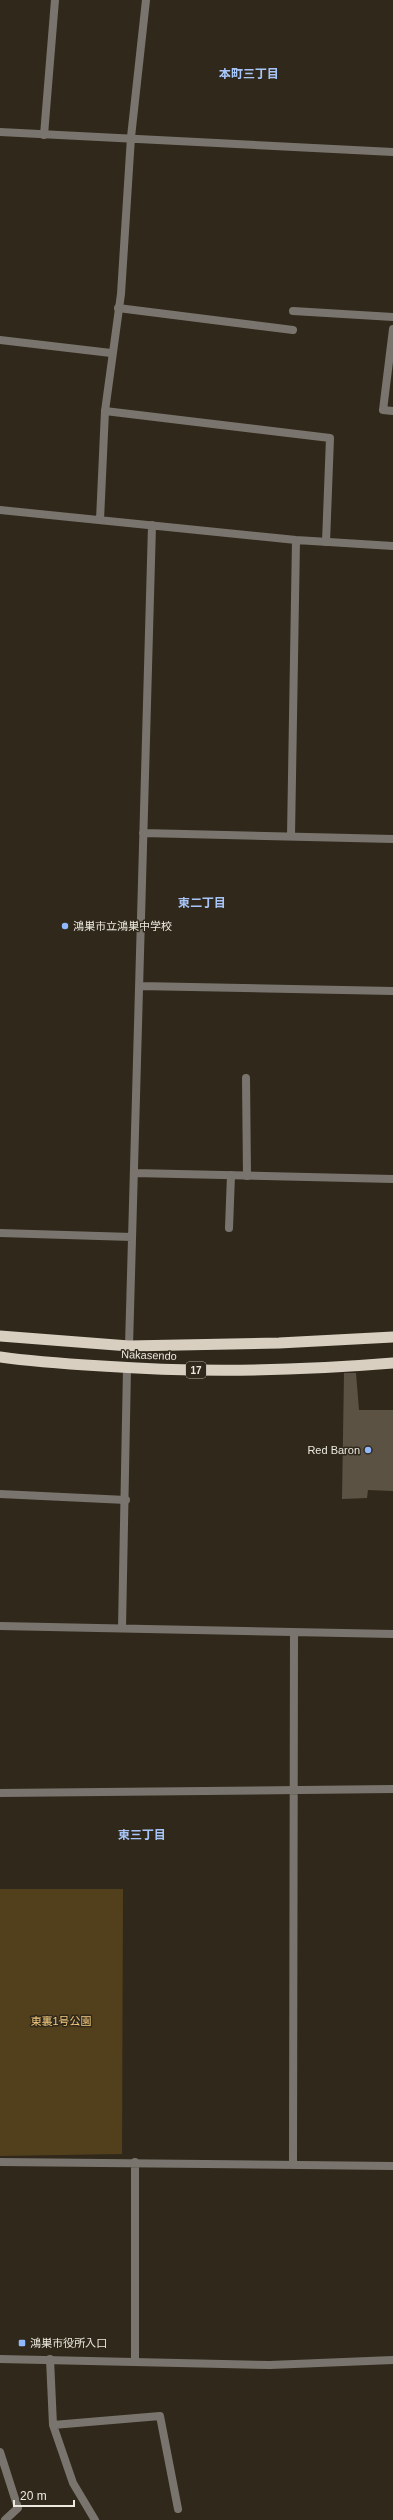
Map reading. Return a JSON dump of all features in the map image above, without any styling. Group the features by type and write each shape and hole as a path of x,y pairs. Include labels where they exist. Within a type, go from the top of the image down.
{"highway":[{"name":"Nakasendo","path":"0,1336 129,1346 278,1343 393,1337"},
{"name":"Nakasendo","path":"0,1357 26,1361 126,1368 211,1371 311,1369 393,1363"}],"street":[{"path":"44,135 55,0"},
{"path":"100,520 105,411 111,353 118,308 131,137 146,0"},
{"path":"0,132 44,135 131,137 393,152"},
{"path":"118,308 293,330"},
{"path":"293,311 393,317"},
{"path":"393,329 383,410 393,411"},
{"path":"0,340 111,353"},
{"path":"105,411 330,438 326,542"},
{"path":"0,510 296,540 393,546"},
{"path":"129,1346 152,525"},
{"path":"291,836 296,540"},
{"path":"143,833 393,839"},
{"path":"139,986 393,991"},
{"path":"246,1078 247,1176"},
{"path":"134,1173 393,1179"},
{"path":"229,1228 231,1175"},
{"path":"0,1233 132,1237"},
{"path":"122,1628 126,1500 126,1368"},
{"path":"0,1494 126,1500"},
{"path":"0,1626 393,1634"},
{"path":"293,2165 294,1633"},
{"path":"0,1793 393,1789"},
{"path":"0,2162 135,2162 393,2166"},
{"path":"135,2162 135,2362"},
{"path":"0,2359 270,2365 393,2360"},
{"path":"50,2359 53,2425 73,2483 95,2520"},
{"path":"53,2425 160,2416 178,2509"},
{"path":"0,2452 18,2508 5,2520"}],"green space":[{"name":"東裏1号公園","path":"0,1889 123,1889 122,2154 0,2156"}],"building":[{"name":"Red Baron","path":"344,1373 356,1373 359,1410 393,1410 393,1491 368,1490 367,1498 342,1499"}],"place":[{"name":"鴻巣市立鴻巣中学校","path":"65,926"},
{"name":"Red Baron","path":"368,1450"},
{"name":"鴻巣市役所入口","path":"22,2343"}],"district":[{"name":"本町三丁目","path":"249,74"},
{"name":"東二丁目","path":"202,903"},
{"name":"東三丁目","path":"142,1835"}]}
